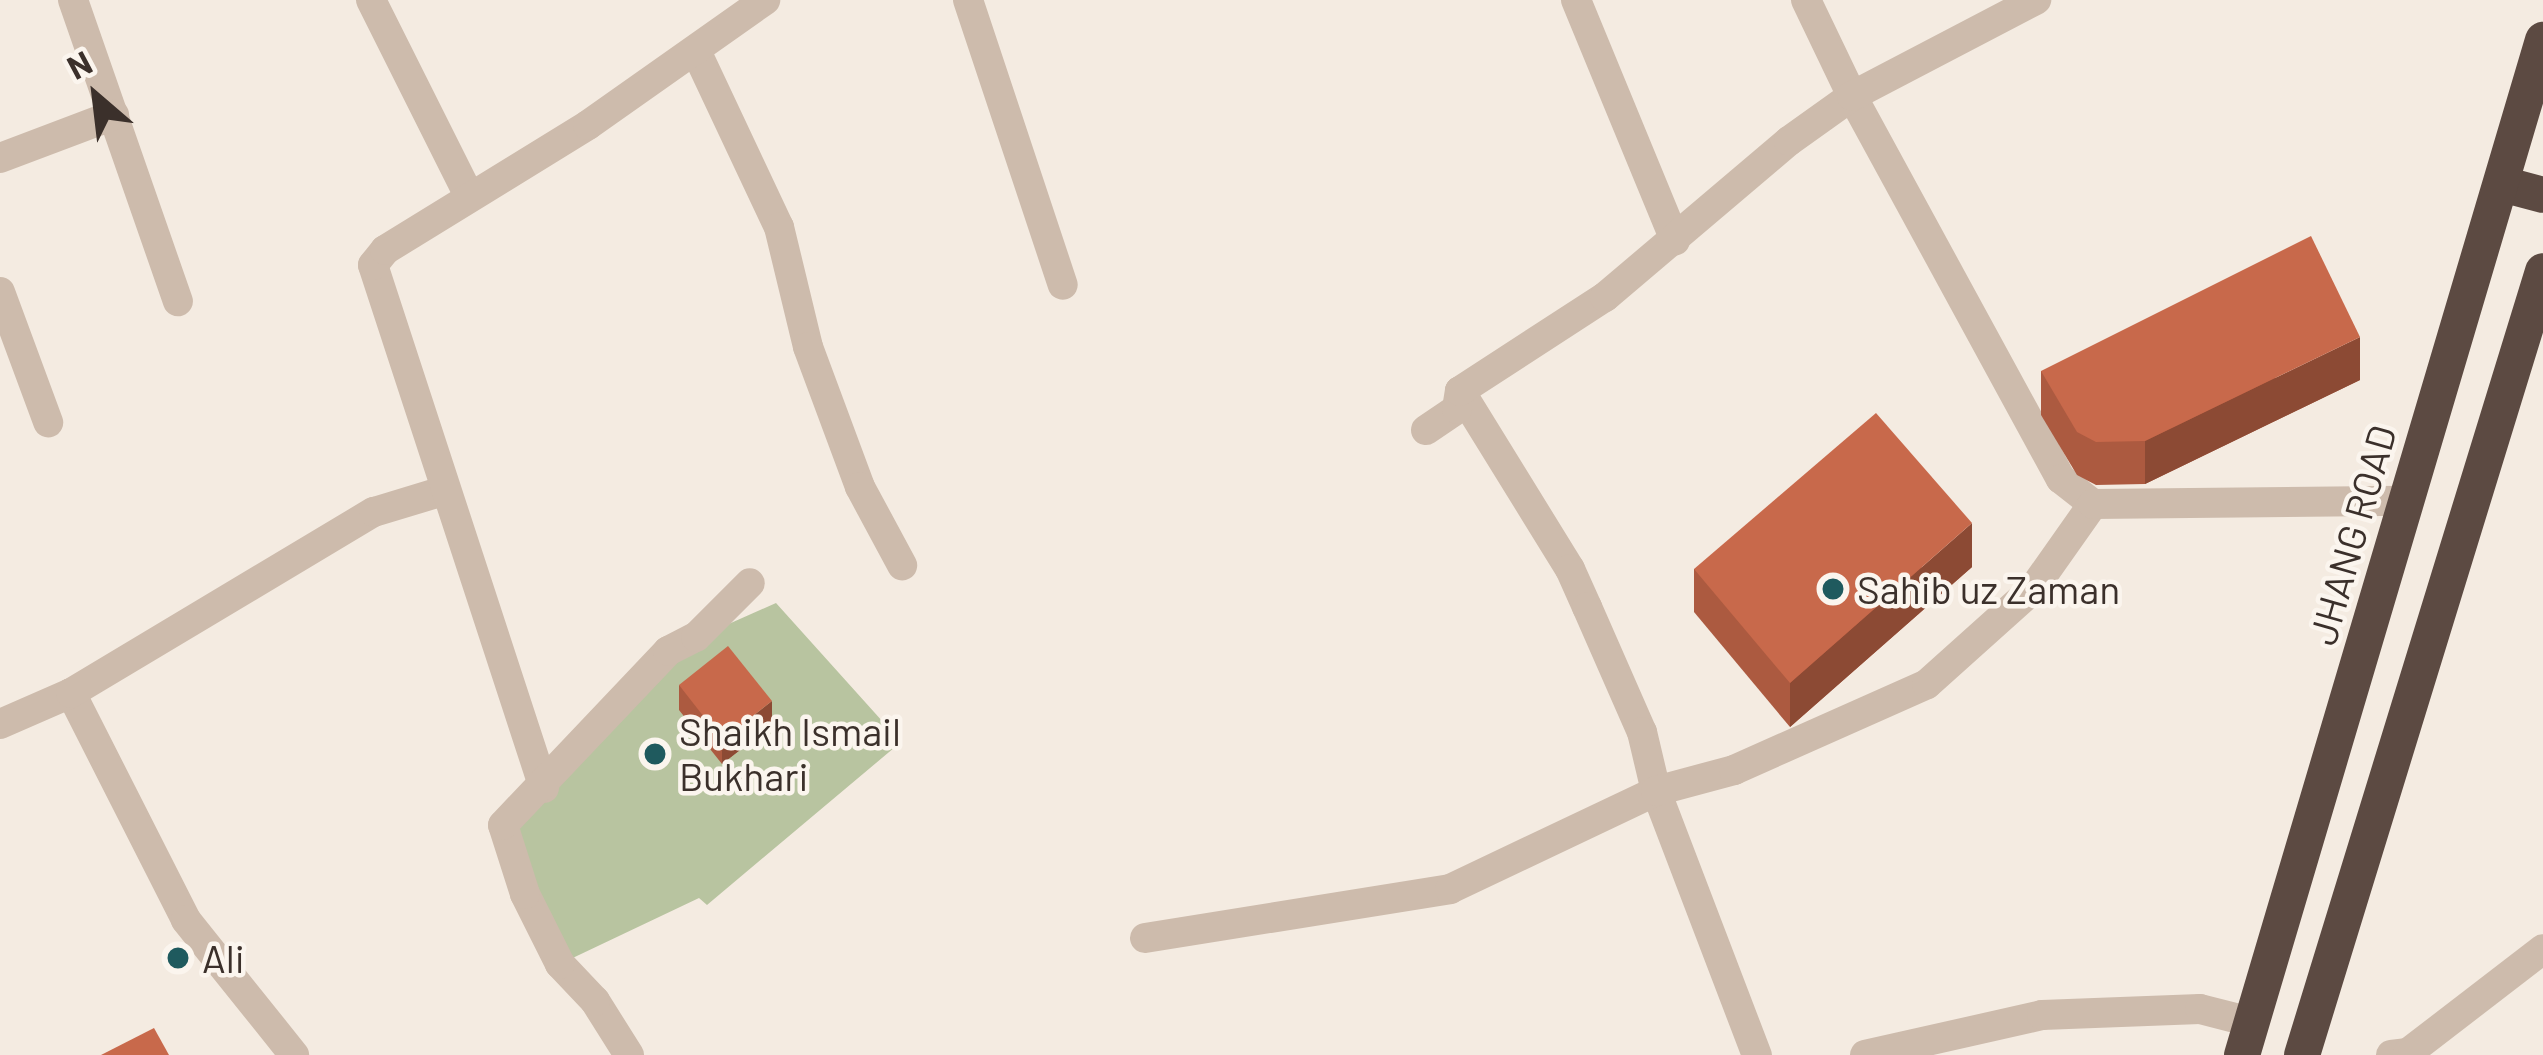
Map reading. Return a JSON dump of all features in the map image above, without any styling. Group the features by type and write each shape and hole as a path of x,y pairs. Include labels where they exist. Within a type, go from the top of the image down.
{"highway":[{"name":"JHANG ROAD","path":"2247,1039 2543,40"},
{"path":"2502,184 2543,196"},
{"path":"2302,1055 2543,272"}],"street":[{"path":"73,0 178,301"},
{"path":"371,0 467,194"},
{"path":"544,788 373,265 385,250 467,194 588,125 764,0"},
{"path":"968,0 1063,285"},
{"path":"1576,0 1675,239"},
{"path":"1806,0 1852,96 2061,479 2093,504 2405,501"},
{"path":"1426,430 1457,409 1460,391 1604,297 1789,141 1852,96 2036,0"},
{"path":"696,51 779,227 808,347 860,487 902,565"},
{"path":"0,158 114,115"},
{"path":"0,292 48,422"},
{"path":"1460,391 1570,569 1642,731 1657,791 1756,1055"},
{"path":"0,724 71,693 374,512 443,490"},
{"path":"1144,938 1450,889 1657,791 1734,770 1928,684 2033,589 2093,504"},
{"path":"629,1055 595,1001 560,964 525,894 503,825 544,788 668,651 696,637 750,583"},
{"path":"71,693 186,920 294,1055"},
{"path":"2404,1054 2543,950"},
{"path":"1865,1055 2042,1015 2200,1009 2247,1039"}],"green space":[{"path":"776,603 901,742 707,905 699,898 560,964 503,825 668,651"}],"building":[{"path":"2311,236 2360,337 2145,441 2096,442 2077,432 2041,371"},
{"name":"Sahib uz Zaman","path":"1876,413 1972,523 1790,683 1694,569"},
{"path":"728,646 772,701 722,740 679,685"},
{"path":"154,1028 169,1055 101,1055"}],"place":[{"name":"Sahib uz Zaman","path":"1833,589"},
{"name":"Shaikh Ismail Bukhari","path":"655,754"},
{"name":"Ali","path":"178,958"}]}
